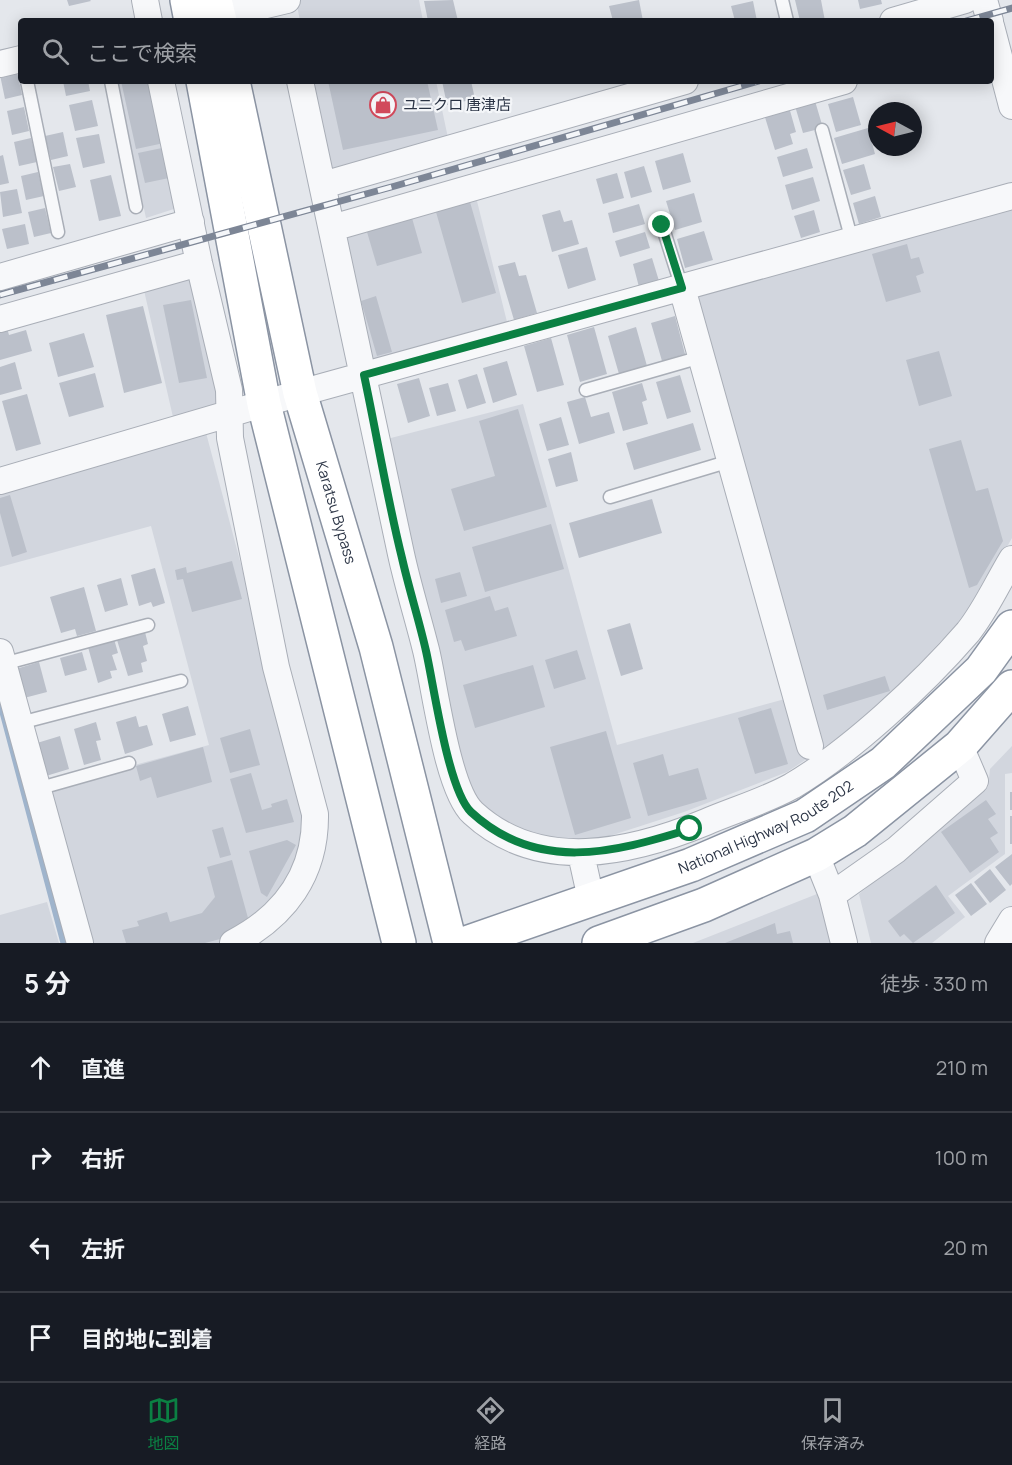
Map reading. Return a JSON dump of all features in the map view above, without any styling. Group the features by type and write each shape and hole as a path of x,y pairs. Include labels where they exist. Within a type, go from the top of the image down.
{"highway":[{"path":"187,0 209,16"},
{"path":"204,84 264,404 399,943"},
{"name":"Karatsu Bypass","path":"234,84 300,393 376,646 450,943"},
{"name":"National Highway Route 202","path":"466,943 691,865 805,816 883,763 981,670 1012,627"},
{"path":"599,943 704,905 816,855 855,831 960,746 1012,687"}],"street":[{"path":"145,0 148,18"},
{"path":"903,18 966,0"},
{"path":"984,0 991,18"},
{"path":"209,16 285,5"},
{"path":"996,31 1012,106"},
{"path":"0,64 18,60"},
{"path":"162,84 199,263 229,390 230,438 276,667 315,814 316,836 303,874 286,905 259,930 233,943"},
{"path":"301,84 401,557 426,648 457,788 469,810 498,832 526,845 581,854 644,843 690,829 791,786 866,732 923,679 970,629 1012,559"},
{"path":"323,185 675,84"},
{"path":"332,228 834,84"},
{"path":"0,481 300,393 1012,196"},
{"path":"0,278 191,222"},
{"path":"0,319 199,263"},
{"path":"682,288 810,746"},
{"path":"2,658 80,943"},
{"path":"832,895 896,850 975,781 960,746"},
{"path":"791,786 805,816"},
{"path":"855,831 872,867"},
{"path":"581,854 591,899"},
{"path":"816,855 832,895 844,943"},
{"path":"998,943 1012,920"}],"lane":[{"path":"782,0 786,18"},
{"path":"28,84 58,232"},
{"path":"112,84 136,207"},
{"path":"822,130 852,241"},
{"path":"662,225 682,288"},
{"path":"586,390 701,357"},
{"path":"610,497 730,461"},
{"path":"2,658 148,625"},
{"path":"20,723 181,681"},
{"path":"37,789 129,763"}],"shaded area":[{"path":"296,0 419,0 422,18 299,18"},
{"path":"117,84 156,84 180,207 146,218"},
{"name":"ユニクロ 唐津店","path":"313,84 437,84 448,138 329,169"},
{"path":"475,193 508,326 371,363 343,230"},
{"path":"1012,205 1012,538 971,609 904,680 856,726 787,772 684,812 585,844 524,836 484,812 459,783 387,439 523,404 617,745 785,699 678,302"},
{"path":"190,272 220,408 205,429 305,806 303,833 295,865 275,902 220,943 89,943 45,789 209,745 151,526 0,567 0,492 178,439 143,286"},
{"path":"1012,746 1012,773 1005,774 1005,854 948,896 965,917 932,943 871,943 859,894 988,787 990,769"},
{"path":"822,892 836,943 693,943"},
{"path":"47,902 59,943 0,943 0,915"}],"building":[{"path":"67,0 90,0 91,1 69,6"},
{"path":"453,0 457,18 427,18 424,1"},
{"path":"639,0 642,18 612,18 609,6"},
{"path":"795,0 821,0 824,18 799,18"},
{"path":"858,0 881,0 882,4 860,9"},
{"path":"753,1 756,18 734,18 731,6"},
{"path":"17,71 22,95 5,99 0,75"},
{"path":"64,84 89,84 90,91 66,96"},
{"path":"122,84 151,84 164,143 136,149"},
{"name":"ユニクロ 唐津店","path":"329,84 428,84 438,130 343,150"},
{"path":"443,84 472,84 475,99 447,105"},
{"path":"853,97 861,125 836,132 828,104"},
{"path":"92,100 98,126 75,131 69,105"},
{"path":"815,101 823,128 803,133 795,106"},
{"path":"24,107 29,131 12,135 7,111"},
{"path":"789,107 796,132 790,134 793,144 775,150 764,114"},
{"path":"868,128 868,156 842,164 834,138"},
{"path":"63,132 68,156 51,160 45,136"},
{"path":"99,134 105,163 83,168 76,138"},
{"path":"31,138 37,162 19,166 14,142"},
{"path":"162,148 169,178 145,183 138,153"},
{"path":"807,148 813,168 783,177 777,157"},
{"path":"683,153 691,182 663,190 655,161"},
{"path":"3,155 9,183 0,185 0,156"},
{"path":"70,164 76,187 59,191 53,167"},
{"path":"864,164 871,189 851,195 843,170"},
{"path":"644,166 652,192 631,198 624,172"},
{"path":"38,172 44,196 26,200 21,176"},
{"path":"617,173 624,198 603,204 596,179"},
{"path":"111,175 121,216 99,221 90,180"},
{"path":"813,177 820,201 792,210 785,185"},
{"path":"17,189 22,213 3,217 0,192"},
{"path":"694,193 702,222 675,230 666,201"},
{"path":"875,196 881,217 859,224 853,203"},
{"path":"470,202 496,293 462,303 436,212"},
{"path":"639,204 645,224 613,233 608,213"},
{"path":"45,208 51,233 34,237 28,212"},
{"path":"560,210 564,222 572,220 579,244 552,252 542,215"},
{"path":"814,210 820,232 801,238 794,216"},
{"path":"412,218 422,253 377,266 367,232"},
{"path":"25,224 29,244 7,249 2,229"},
{"path":"704,231 713,260 685,268 677,239"},
{"path":"645,232 650,248 620,257 615,241"},
{"path":"907,244 911,259 919,257 924,273 916,276 921,292 886,302 872,254"},
{"path":"587,247 596,280 568,289 558,255"},
{"path":"652,258 659,281 639,287 633,264"},
{"path":"515,262 519,276 526,275 537,313 514,320 498,266"},
{"path":"376,296 392,352 377,356 361,301"},
{"path":"191,300 207,378 179,383 163,305"},
{"path":"143,306 162,383 124,393 106,315"},
{"path":"675,316 685,354 662,361 651,323"},
{"path":"594,327 607,374 580,382 567,335"},
{"path":"636,327 647,366 619,374 608,336"},
{"path":"7,328 9,335 26,330 32,351 0,360 0,329"},
{"path":"84,333 94,367 58,377 49,343"},
{"path":"551,338 564,385 537,392 524,346"},
{"path":"939,351 952,396 919,406 906,360"},
{"path":"507,361 517,395 493,403 483,368"},
{"path":"15,362 22,389 0,395 0,367"},
{"path":"95,373 104,407 69,417 59,383"},
{"path":"477,374 486,403 467,409 458,380"},
{"path":"680,375 691,412 667,419 656,382"},
{"path":"419,378 430,416 408,423 397,384"},
{"path":"448,383 456,411 437,416 429,388"},
{"path":"642,383 647,400 642,402 648,424 623,431 612,392"},
{"path":"27,394 41,444 16,451 2,401"},
{"path":"585,397 591,417 609,412 615,433 579,444 567,402"},
{"path":"518,409 547,507 464,531 451,489 495,476 479,421"},
{"path":"561,417 569,445 547,451 539,424"},
{"path":"693,423 701,450 634,470 626,443"},
{"path":"961,440 976,491 988,488 1003,541 977,585 969,588 929,449"},
{"path":"571,452 578,481 556,487 548,459"},
{"path":"10,495 27,552 12,557 0,513 0,498"},
{"path":"652,499 662,533 579,558 569,523"},
{"path":"551,524 564,569 485,592 472,547"},
{"path":"232,561 242,599 192,612 183,579 177,580 175,570 186,567 187,573"},
{"path":"155,568 165,603 153,607 151,602 139,606 131,575"},
{"path":"460,572 467,596 441,603 435,579"},
{"path":"121,578 128,605 105,612 97,585"},
{"path":"84,587 96,631 77,636 75,629 61,633 50,597"},
{"path":"490,596 495,611 508,607 517,636 465,651 461,640 454,642 445,610"},
{"path":"630,623 643,669 621,676 607,630"},
{"path":"145,632 148,644 143,646 147,661 141,663 143,672 128,676 117,640"},
{"path":"114,639 118,653 112,655 117,670 110,671 112,678 98,683 88,647"},
{"path":"577,650 586,679 554,689 545,660"},
{"path":"82,652 87,670 65,676 60,658"},
{"path":"39,662 47,692 24,698 16,669"},
{"path":"533,665 545,707 475,728 463,685"},
{"path":"885,676 890,691 827,710 823,695"},
{"path":"188,706 196,735 170,742 162,714"},
{"path":"771,708 788,764 755,774 738,718"},
{"path":"136,716 139,727 147,725 153,745 125,754 116,722"},
{"path":"96,722 101,740 96,741 101,760 84,765 74,729"},
{"path":"250,729 260,765 230,773 220,738"},
{"path":"606,731 631,818 575,835 550,747"},
{"path":"60,736 69,769 46,776 37,743"},
{"path":"203,747 212,782 157,798 151,777 140,781 136,766"},
{"path":"663,754 669,776 698,768 707,799 648,816 633,763"},
{"path":"251,773 262,810 272,807 271,804 287,799 294,822 246,833 230,779"},
{"path":"1010,792 1012,792 1012,810 1010,810"},
{"path":"986,800 996,814 988,819 998,833 990,838 999,852 970,873 941,832"},
{"path":"1010,816 1012,816 1012,844 1010,844"},
{"path":"223,827 231,855 220,858 212,830"},
{"path":"287,840 296,845 267,897 261,893 249,851"},
{"path":"1012,854 1012,884 1010,886 995,867"},
{"path":"232,860 248,918 224,938 205,943 126,943 122,930 139,926 137,921 167,912 170,922 202,913 215,897 207,867"},
{"path":"990,869 1006,890 990,903 974,882"},
{"path":"971,883 987,904 971,916 955,895"},
{"path":"936,885 955,913 913,943 904,934 900,937 888,921"},
{"path":"775,923 777,934 790,931 793,943 725,943"}],"waterway":[{"path":"0,701 64,943"}],"railway":[{"path":"977,18 1012,8"},
{"path":"0,295 395,186 749,84"}],"place":[{"name":"ユニクロ 唐津店","path":"383,105"}],"route":[{"path":"662,225 682,288 364,375 401,557 426,648 457,788 469,810 498,832 526,845 555,852 581,854 644,843 690,829"}]}
